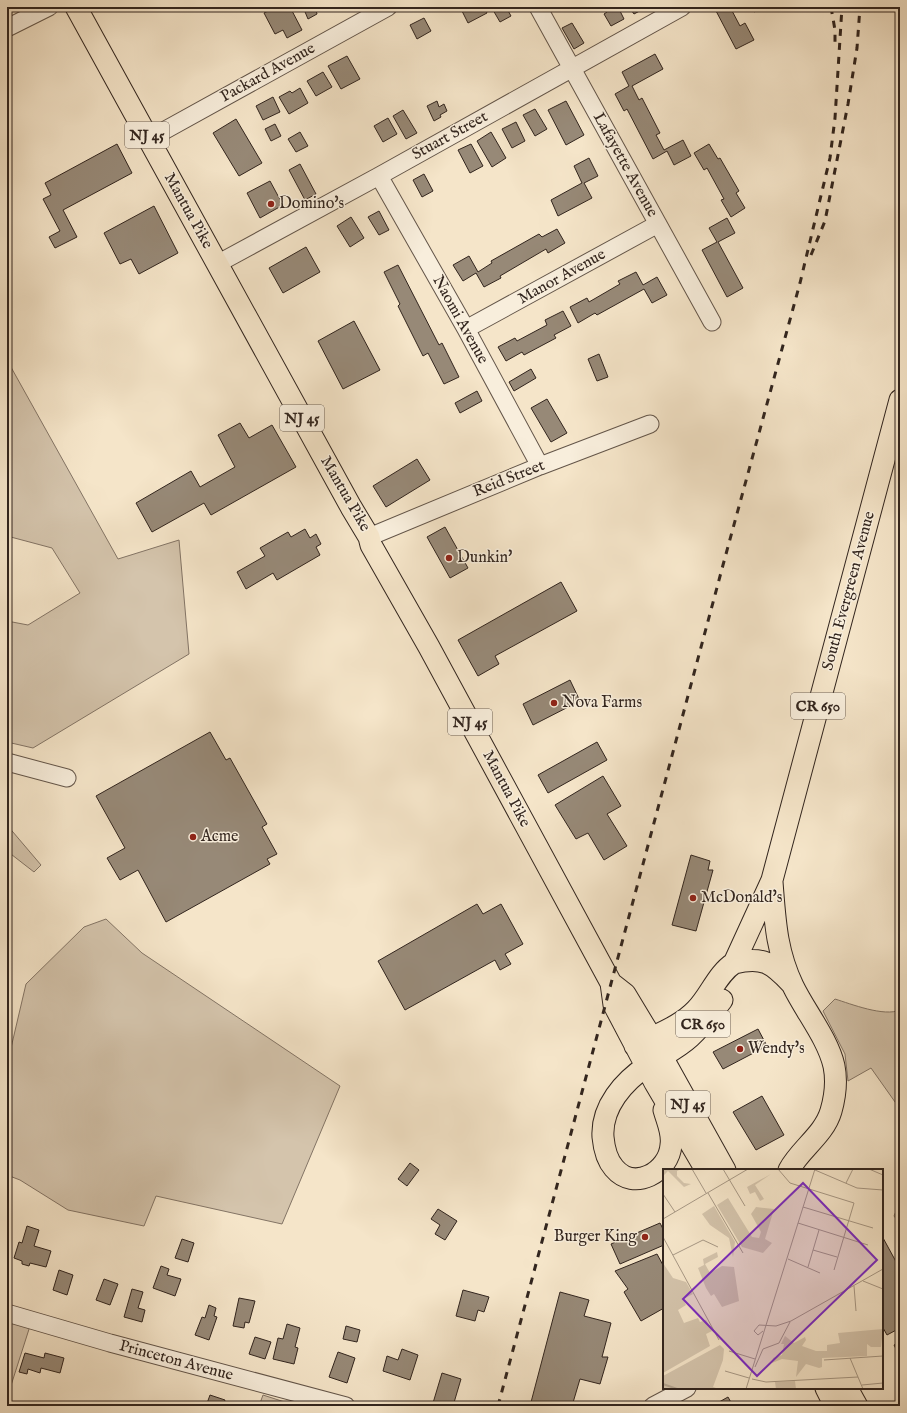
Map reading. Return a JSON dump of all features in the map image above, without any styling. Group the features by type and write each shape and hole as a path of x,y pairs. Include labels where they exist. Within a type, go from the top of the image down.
{"main road":[{"name":"Mantua Pike","path":"76,7 347,501 369,537 371,545 429,647 611,983 625,994 655,1069 705,1169"},
{"name":"South Evergreen Avenue","path":"643,1042 681,1022 694,1012 710,993 726,968 734,963 772,880 900,400"},
{"path":"772,880 776,932 780,948 792,985 829,1050 834,1067 836,1085 830,1113 820,1132 794,1160 790,1169"},
{"path":"734,963 753,960 769,964 777,968 792,985"},
{"name":"South Evergreen Avenue","path":"655,1069 671,1133 671,1147 669,1155 663,1166 655,1174 643,1178 630,1178 618,1172 609,1160 604,1144 603,1126 606,1115 615,1097 626,1084 655,1069 689,1038 715,1010 736,974 734,963"},
{"name":"Mantua Pike","path":"655,1069 724,1169"},
{"path":"826,1389 835,1406"},
{"path":"848,1389 857,1406"}],"street":[{"path":"7,28 49,7"},
{"name":"Packard Avenue","path":"149,139 388,7"},
{"name":"Lafayette Avenue","path":"538,7 712,322"},
{"name":"Stuart Street","path":"217,264 379,176 682,7"},
{"name":"Naomi Avenue","path":"379,176 466,329 540,466"},
{"name":"Manor Avenue","path":"466,329 658,224"},
{"name":"Reid Street","path":"369,537 540,466 650,424"},
{"path":"7,762 67,778"},
{"name":"Princeton Avenue","path":"7,1313 110,1343 346,1406"},
{"path":"653,1406 685,1389"}],"shaded area":[{"path":"7,360 118,559 179,540 189,654 33,748 7,742 7,621 28,625 80,593 52,548 7,536"},
{"path":"7,825 41,865 34,872 7,851"},
{"path":"106,919 142,953 340,1086 282,1224 156,1196 144,1226 68,1210 20,1180 7,1175 7,1065 26,984 84,927"},
{"path":"835,999 858,1007 877,1011 893,1012 900,1010 900,1109 871,1068 848,1081 845,1054 823,1011"},
{"path":"900,1202 900,1224 894,1216"},
{"path":"7,1320 30,1326 7,1398"},
{"path":"263,1395 297,1406 259,1406"}],"building":[{"path":"269,7 290,7 302,30 287,38 283,30 275,34 264,13 270,10"},
{"path":"303,7 320,8 316,10 317,14 308,19"},
{"path":"460,7 484,7 487,13 468,23"},
{"path":"498,7 506,7 511,16 500,22 493,10"},
{"path":"604,7 618,7 624,19 611,26 604,14 607,12"},
{"path":"629,7 647,7 634,14"},
{"path":"718,7 730,7 740,26 745,23 754,40 736,49 715,9"},
{"path":"752,7 762,7 754,12"},
{"path":"424,18 431,31 417,39 410,25"},
{"path":"572,23 584,43 574,49 562,28"},
{"path":"655,54 663,69 632,86 639,100 642,98 660,133 656,135 664,150 683,140 691,156 674,165 667,151 653,159 627,109 624,111 615,94 629,86 622,72"},
{"path":"347,56 360,79 341,89 328,66"},
{"path":"323,72 332,87 316,96 307,81"},
{"path":"300,88 308,103 289,114 279,97 290,91 292,93"},
{"path":"273,97 280,112 263,120 256,106"},
{"path":"437,101 439,107 444,104 447,111 434,121 427,106"},
{"path":"566,101 584,135 566,145 548,110"},
{"path":"535,109 547,129 535,136 523,115"},
{"path":"403,110 417,133 406,139 393,116"},
{"path":"388,118 397,134 383,142 374,126"},
{"path":"236,119 262,163 239,176 213,133"},
{"path":"516,122 525,141 512,148 502,129"},
{"path":"275,124 281,136 271,141 265,129"},
{"path":"300,132 308,146 296,152 288,139"},
{"path":"491,132 506,158 492,167 477,141"},
{"path":"117,144 132,173 63,210 77,237 55,248 49,237 60,231 43,199 51,195 45,183"},
{"path":"471,144 483,166 470,173 458,150"},
{"path":"709,144 718,159 720,158 739,191 736,193 745,208 731,217 721,200 724,199 707,168 704,170 694,153"},
{"path":"589,158 598,176 584,183 592,198 558,216 551,200 582,183 574,166"},
{"path":"300,164 316,194 305,200 289,170"},
{"path":"424,174 433,191 422,197 413,180"},
{"path":"270,181 283,205 260,218 247,193"},
{"path":"154,206 178,253 139,274 131,259 120,264 104,233"},
{"path":"379,211 389,230 379,235 368,217"},
{"path":"351,217 364,238 350,247 337,226"},
{"path":"727,218 735,233 718,242 743,288 727,297 702,250 717,242 709,228"},
{"path":"557,229 565,243 548,253 546,249 500,276 501,278 484,287 476,273 463,281 453,265 469,256 478,272 492,263 491,261 539,234 542,237"},
{"path":"306,247 320,272 283,293 269,268"},
{"path":"398,265 439,345 442,343 459,377 444,384 428,353 423,356 398,306 400,304 384,272"},
{"path":"636,272 643,285 657,277 667,295 652,303 644,289 597,315 595,313 578,323 570,307 587,298 589,302 620,284 618,281"},
{"path":"563,311 571,326 554,335 556,338 524,355 522,352 506,361 498,347 515,338 517,341 547,325 545,320"},
{"path":"354,321 380,370 343,389 318,341"},
{"path":"599,354 608,377 597,381 588,359"},
{"path":"531,369 536,378 514,391 509,382"},
{"path":"477,391 482,401 460,413 455,403"},
{"path":"547,399 567,433 551,442 531,408"},
{"path":"240,423 249,438 272,425 296,467 211,515 204,503 152,532 136,503 191,471 200,487 235,467 218,435"},
{"path":"417,459 430,480 386,507 373,486"},
{"path":"445,527 468,568 450,578 427,537"},
{"path":"305,529 310,538 316,534 321,544 316,547 320,555 277,580 273,573 246,589 237,572 265,556 260,548 288,532 291,537"},
{"path":"561,582 577,611 495,656 499,664 478,676 458,640"},
{"path":"570,680 580,701 533,725 523,704"},
{"name":"Acme","path":"210,732 226,760 230,758 267,824 262,827 277,854 267,859 270,864 166,922 138,870 120,880 107,858 125,848 96,796"},
{"path":"597,742 607,760 548,793 538,775"},
{"path":"603,776 621,806 607,814 627,846 604,860 588,833 576,839 555,805"},
{"name":"McDonald's","path":"691,855 710,861 708,870 713,870 696,931 672,925"},
{"path":"477,904 483,914 501,904 523,944 505,954 511,964 500,970 495,960 405,1010 378,961"},
{"name":"Wendy's","path":"758,1029 767,1046 723,1069 713,1052"},
{"path":"762,1096 784,1135 756,1150 733,1112"},
{"path":"410,1163 419,1170 407,1186 398,1179"},
{"path":"438,1209 457,1221 445,1240 435,1234 440,1225 431,1219"},
{"name":"Burger King","path":"660,1223 663,1229 663,1245 620,1264 611,1244"},
{"path":"27,1226 39,1230 34,1246 51,1251 46,1267 30,1263 29,1266 22,1264 22,1261 14,1258 19,1242 22,1243"},
{"path":"883,1238 900,1269 900,1328 887,1335 883,1328"},
{"path":"182,1239 194,1243 188,1262 175,1258"},
{"path":"657,1254 663,1265 663,1309 641,1321 624,1292 628,1289 615,1271"},
{"path":"161,1266 169,1269 167,1275 181,1279 175,1296 153,1288"},
{"path":"59,1270 73,1275 67,1295 53,1290"},
{"path":"104,1279 118,1284 110,1305 96,1300"},
{"path":"132,1289 143,1292 138,1308 145,1310 142,1322 124,1317"},
{"path":"463,1290 489,1297 484,1312 478,1310 475,1321 456,1316"},
{"path":"560,1292 589,1300 584,1316 611,1323 602,1357 608,1357 600,1384 580,1379 572,1406 530,1406"},
{"path":"239,1298 255,1301 249,1323 245,1322 244,1328 233,1326"},
{"path":"209,1305 216,1308 214,1316 217,1317 209,1340 195,1335 202,1317 205,1318"},
{"path":"287,1324 300,1328 295,1347 298,1348 294,1364 273,1359 278,1338 283,1339"},
{"path":"346,1326 360,1330 357,1342 343,1339"},
{"path":"255,1337 271,1342 265,1359 249,1354"},
{"path":"900,1342 900,1357 894,1345"},
{"path":"402,1349 418,1355 410,1380 383,1371 387,1356 398,1360"},
{"path":"338,1352 355,1358 347,1383 329,1377"},
{"path":"25,1353 44,1358 45,1353 64,1358 60,1373 41,1368 40,1373 28,1369 27,1374 19,1372"},
{"path":"442,1373 461,1379 453,1406 441,1406 433,1403"},
{"path":"210,1395 225,1400 223,1406 206,1406"},
{"path":"728,1397 733,1406 712,1406"}],"railway":[{"path":"831,7 835,30 835,45"},
{"path":"498,1406 800,283 830,158 835,118 842,7"},
{"path":"811,255 825,221 848,104 857,48 860,7"}],"place":[{"name":"Domino's","path":"271,204"},
{"name":"Dunkin'","path":"449,558"},
{"name":"Nova Farms","path":"554,703"},
{"name":"Acme","path":"193,837"},
{"name":"McDonald's","path":"693,898"},
{"name":"Wendy's","path":"740,1049"},
{"name":"Burger King","path":"645,1237"}]}
